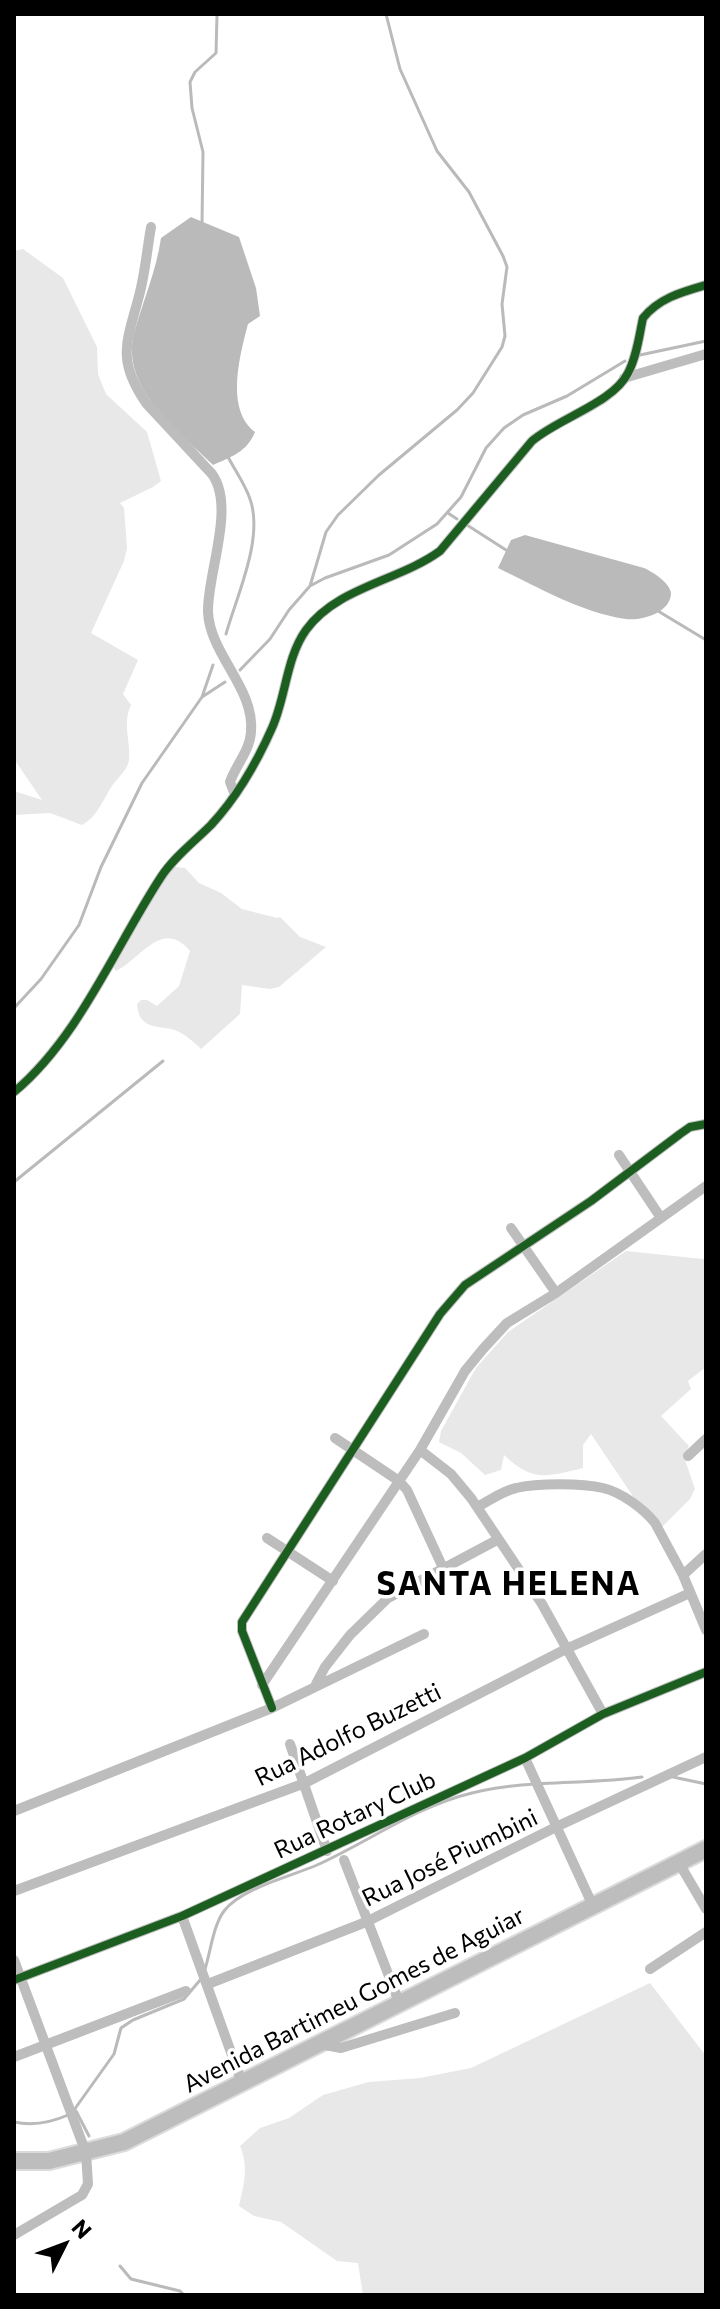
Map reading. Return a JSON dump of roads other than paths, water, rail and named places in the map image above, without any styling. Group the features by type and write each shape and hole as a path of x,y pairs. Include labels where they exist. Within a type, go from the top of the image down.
{"main road":[{"name":"Avenida Bartimeu Gomes de Aguiar","path":"14,2161 49,2161 124,2142 706,1849"}],"street":[{"path":"151,227 139,295 125,343 126,358 130,374 146,403 212,474 219,488 221,507 208,611 215,635 245,697 252,729 250,742 230,782 235,795"},
{"path":"14,1092 36,1072 66,1034 162,875 235,795 273,726 297,647 306,630 320,615 350,594 423,564 440,551 532,441 548,427 607,395 624,378 647,313 659,302 706,285"},
{"path":"624,378 706,354"},
{"path":"272,1708 242,1631 242,1622 450,1300 465,1285 632,1172 690,1127 706,1124"},
{"path":"619,1155 661,1218"},
{"path":"262,1685 420,1450 465,1371 483,1349 507,1323 556,1293 706,1186"},
{"path":"511,1228 556,1293"},
{"path":"335,1438 399,1481 414,1500 444,1570"},
{"path":"688,1456 706,1439"},
{"path":"420,1450 451,1474 477,1507 542,1604 603,1714"},
{"path":"477,1507 515,1488 591,1487 614,1493 655,1523 683,1575 706,1630"},
{"path":"267,1538 333,1581"},
{"path":"316,1684 350,1635 376,1608 406,1587 497,1540"},
{"path":"683,1575 706,1554"},
{"name":"Rua Adolfo Buzetti","path":"14,1891 305,1783 566,1649 690,1593"},
{"path":"14,1811 272,1708 424,1634"},
{"name":"Rua Rotary Club","path":"17,1979 182,1916 525,1758 603,1714 706,1672"},
{"path":"290,1744 327,1851"},
{"name":"Rua José Piumbini","path":"206,1979 366,1922 556,1827 706,1757"},
{"path":"525,1758 593,1906"},
{"path":"14,1799 27,1806"},
{"path":"344,1860 399,2002"},
{"path":"679,1863 706,1909"},
{"path":"182,1916 242,2083"},
{"path":"650,1969 706,1932"},
{"path":"14,1960 17,1979 46,2045 86,2153 88,2184 82,2195 14,2235"},
{"path":"14,2057 186,1991"},
{"path":"320,2044 341,2048 455,2013"}],"waterway":[{"path":"310,586 326,532 338,515 473,393 502,347 505,336 502,304 507,267 503,256 469,192 437,151 400,69 386,14"},
{"path":"202,224 203,152 192,108 190,82 195,72 216,53 217,15"},
{"path":"640,355 706,341"},
{"path":"240,670 270,639 310,586 389,555 437,524 461,497 486,448 504,428 523,415 567,396 625,361"},
{"path":"226,634 247,566 254,531 250,499 227,455"},
{"path":"448,513 457,519"},
{"path":"467,525 506,550"},
{"path":"658,611 706,640"},
{"path":"202,697 213,665"},
{"path":"14,1008 41,979 79,925 101,867 142,783 202,697 225,682"},
{"path":"14,1182 163,1061"},
{"path":"205,1969 217,1924 232,1903 254,1889 336,1856 432,1806 493,1789 642,1777"},
{"path":"673,1777 706,1784"},
{"path":"74,2110 114,2054 121,2028 184,1999 201,1979"},
{"path":"76,2111 89,2136"},
{"path":"14,2122 41,2123 68,2115"},
{"path":"120,2266 131,2279 180,2291 184,2295"}],"district":[{"name":"SANTA HELENA","path":"509,1584"}]}
